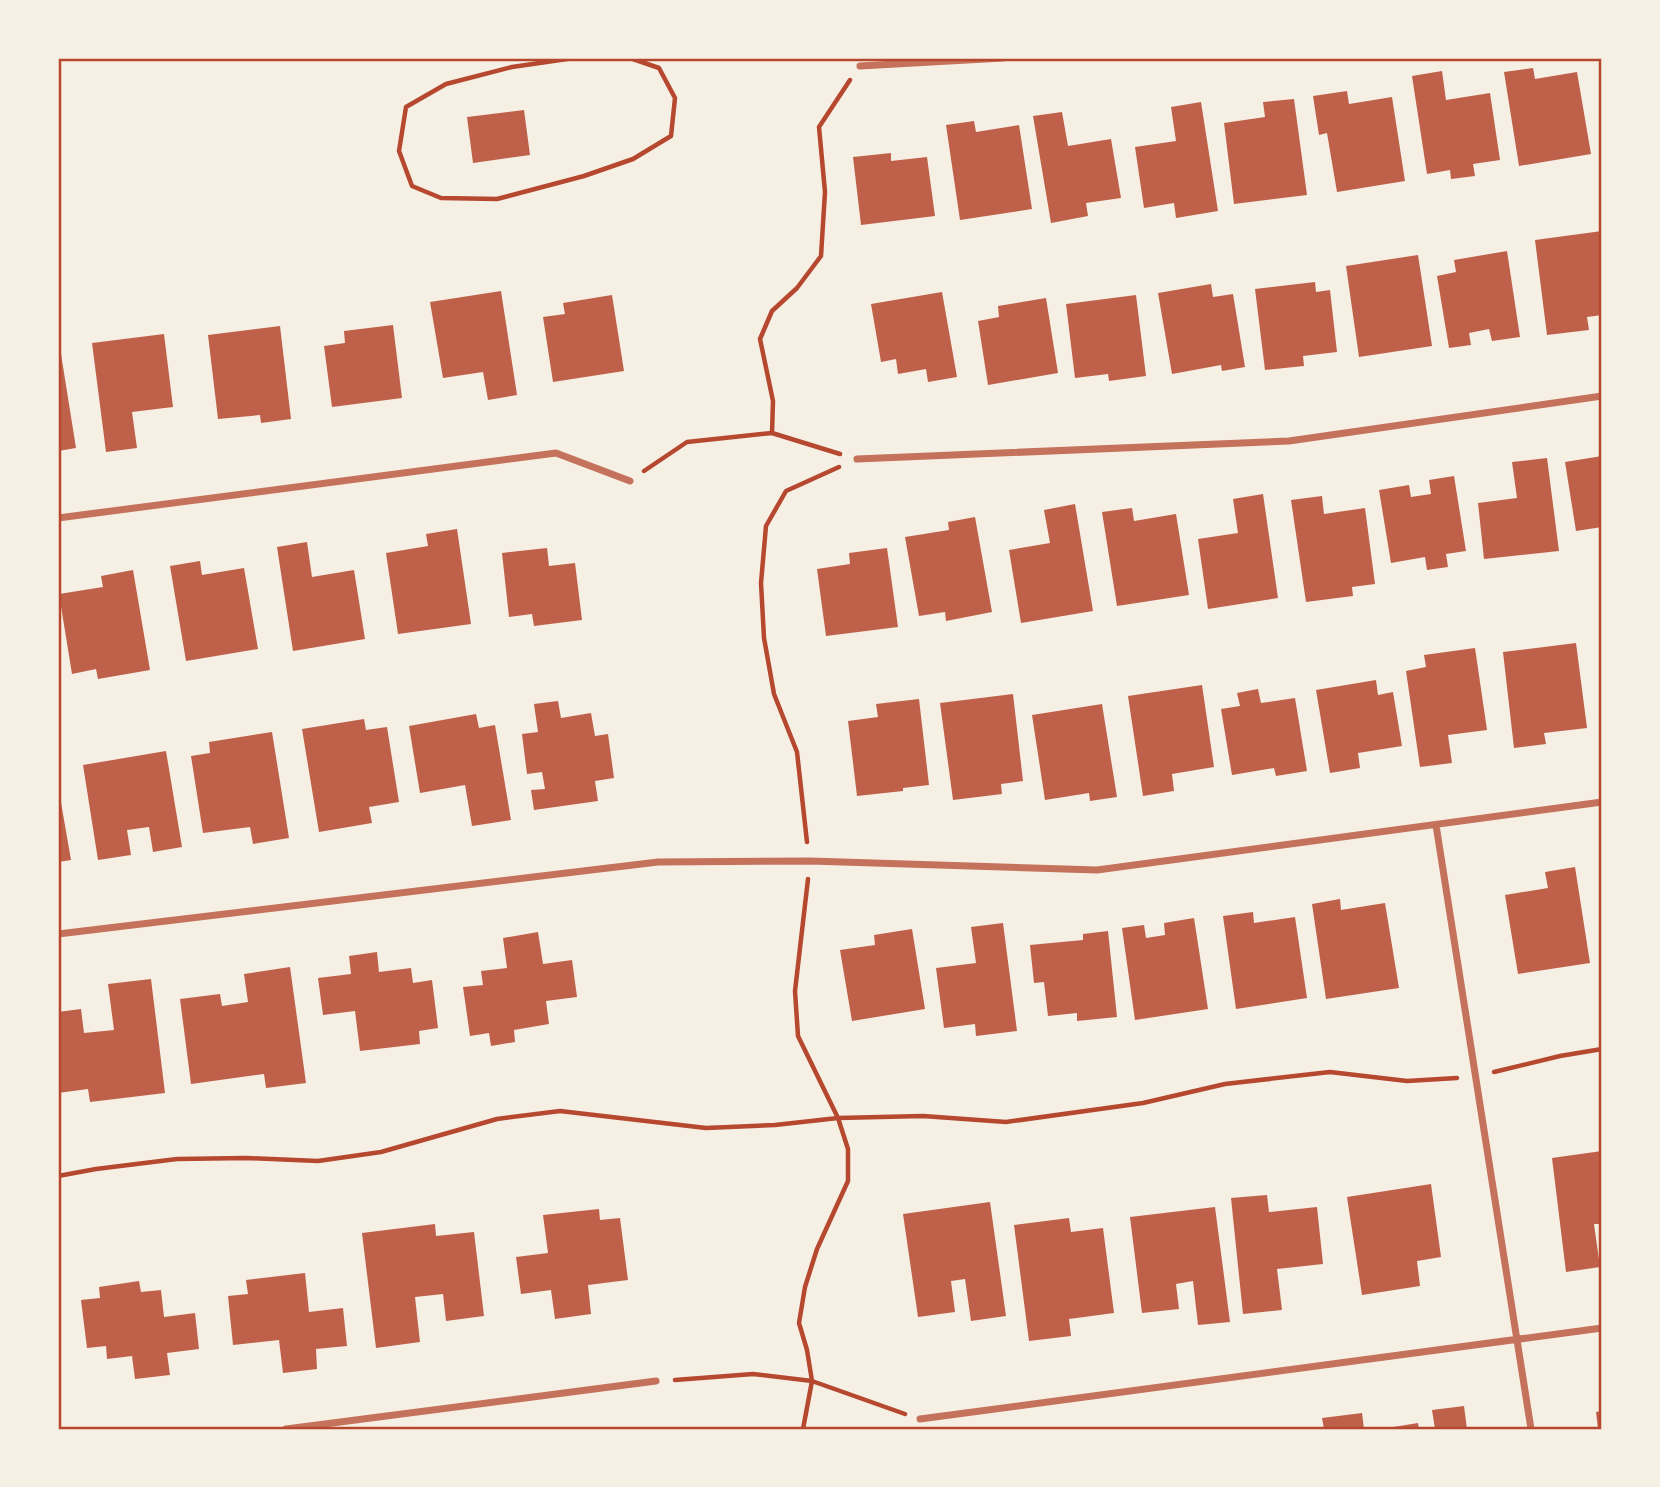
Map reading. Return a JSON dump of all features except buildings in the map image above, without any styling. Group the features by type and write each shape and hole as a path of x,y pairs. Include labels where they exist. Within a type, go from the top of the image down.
{"street":[{"path":"860,66 1003,58"},
{"path":"857,459 1289,441 1602,396"},
{"path":"58,519 556,453 630,481"},
{"path":"58,934 657,862 810,861 1097,870 1602,802"},
{"path":"1436,825 1531,1429"},
{"path":"920,1419 1602,1328"},
{"path":"286,1429 656,1381"}],"path":[{"path":"574,58 512,67 446,84 406,107 399,151 412,186 441,198 497,199 584,176 633,159 670,136 675,98 659,68 630,58"},
{"path":"772,433 772,401 760,339 772,312 797,288 821,256 825,192 819,127 860,66"},
{"path":"630,481 687,442 772,433 857,459"},
{"path":"803,1429 812,1381 799,1323 805,1287 817,1249 848,1181 848,1149 838,1118 798,1036 795,991 810,861 797,752 774,694 764,638 761,583 766,526 786,491 857,459"},
{"path":"58,1176 177,1159 318,1161 381,1152 497,1119 560,1111 706,1128 775,1125 838,1118 923,1116 1006,1122 1143,1102 1225,1084 1330,1072 1407,1081 1474,1076 1602,1049"},
{"path":"656,1381 753,1374 812,1381 920,1419"}]}
